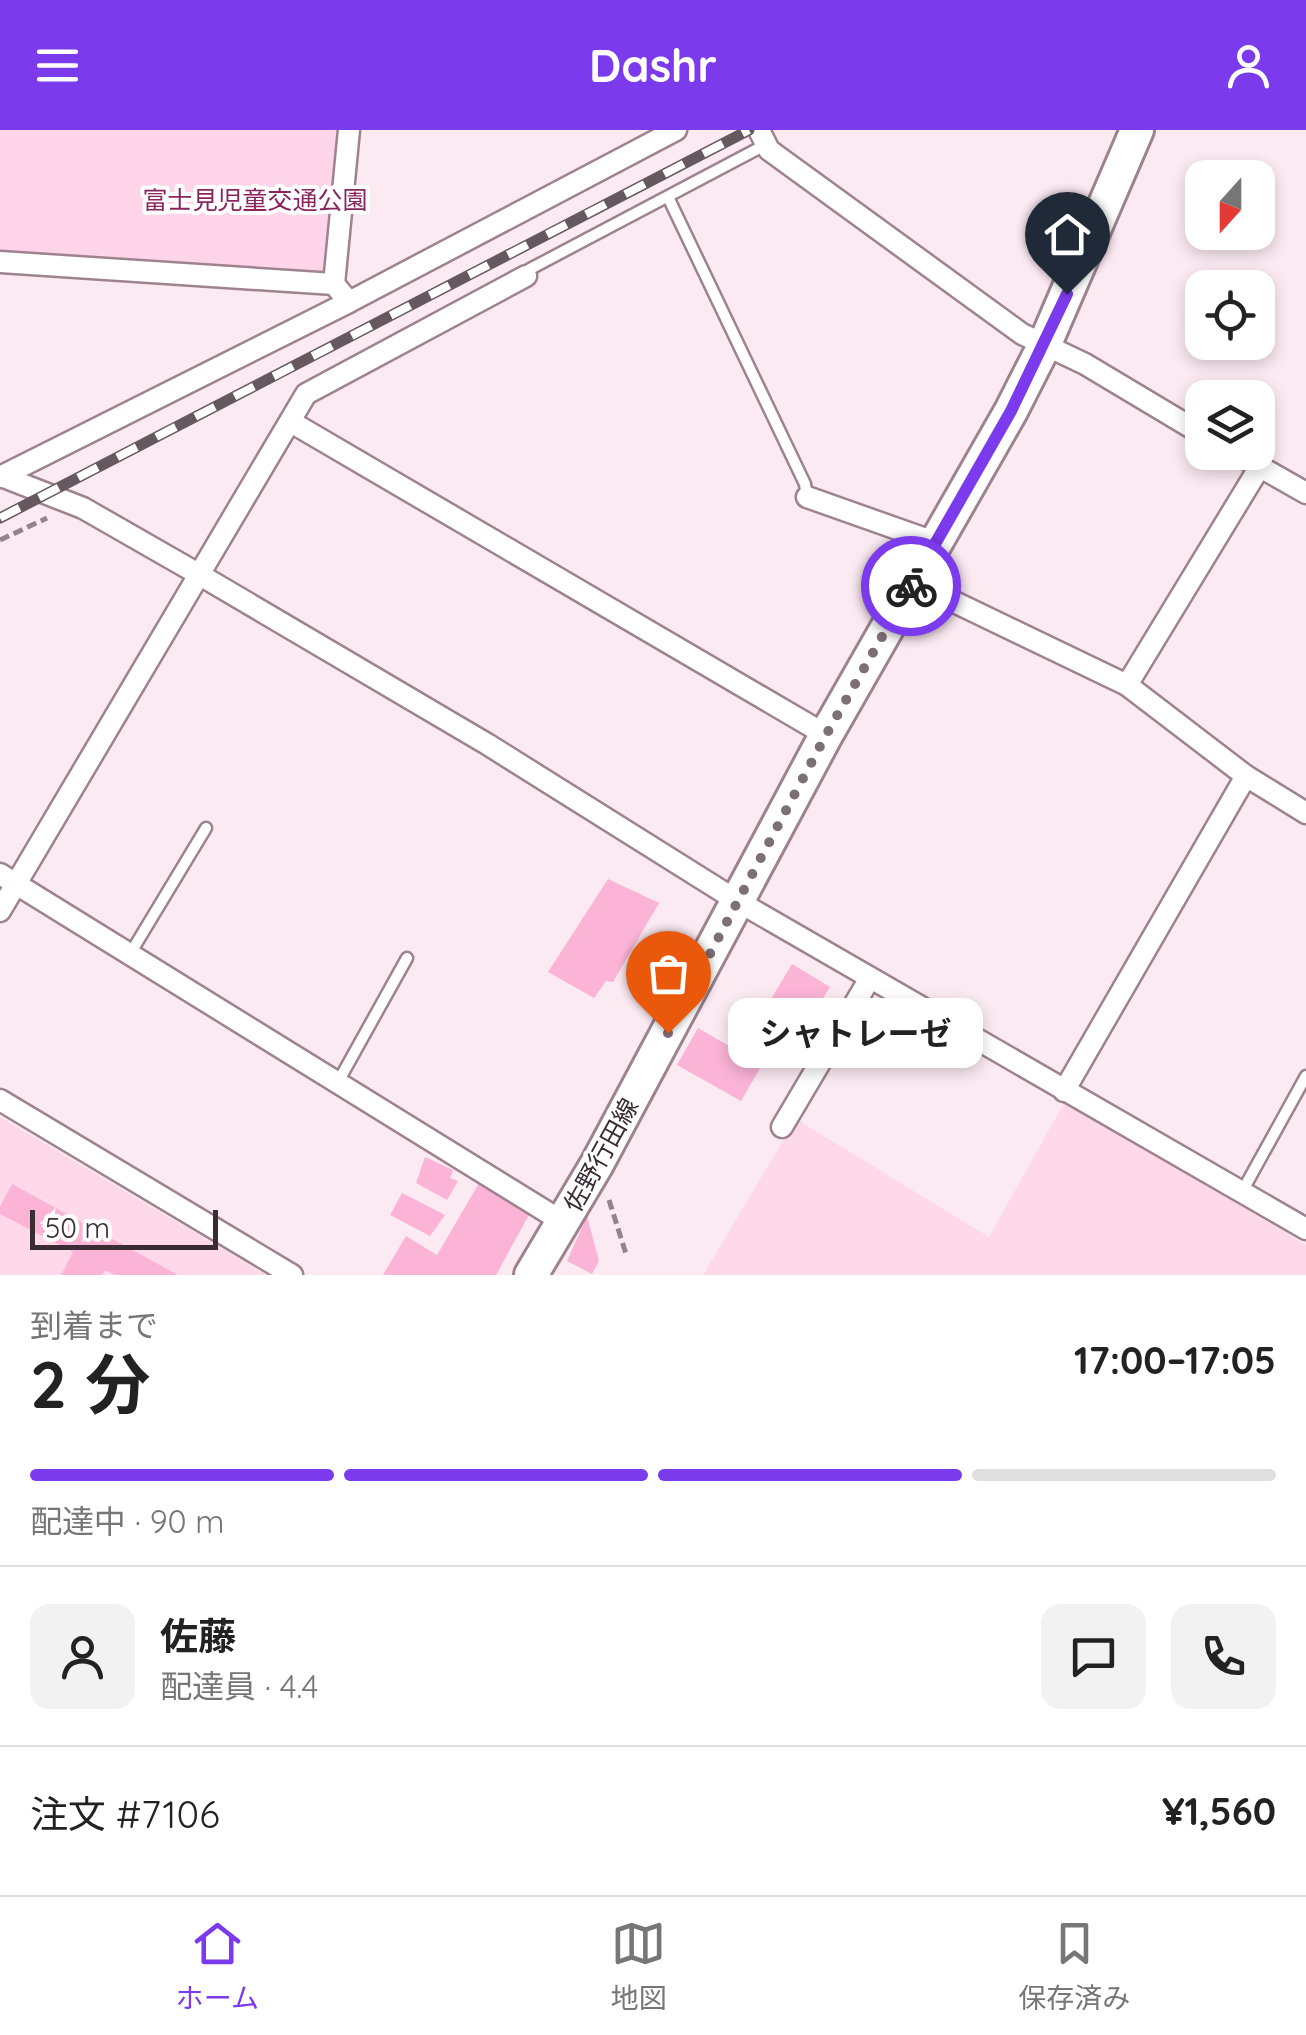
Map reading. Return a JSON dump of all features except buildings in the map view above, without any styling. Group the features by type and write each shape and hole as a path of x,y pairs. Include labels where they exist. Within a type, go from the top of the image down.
{"main road":[{"name":"佐野行田線","path":"531,1275 596,1164 826,735 1011,411 1044,346 1137,130"}],"street":[{"path":"348,302 334,284 349,130"},
{"path":"1,477 348,302 676,130"},
{"path":"762,138 1022,334 1085,364 1185,424"},
{"path":"0,262 334,284"},
{"path":"0,911 8,879 200,574 306,394 526,276"},
{"path":"290,422 826,735"},
{"path":"1128,686 1258,470"},
{"path":"1263,470 1306,493"},
{"path":"1,477 83,508 200,574 488,744 739,902 1306,1229"},
{"path":"808,497 936,543"},
{"path":"913,582 1128,686 1246,776 1306,814"},
{"path":"1064,1091 1246,776"},
{"path":"8,879 564,1222"},
{"path":"782,1126 870,978"},
{"path":"0,1100 292,1275"}],"lane":[{"path":"526,276 530,269 668,197 762,138"},
{"path":"668,197 759,382 808,497"},
{"path":"130,954 206,828"},
{"path":"338,1082 407,958"},
{"path":"1243,1190 1306,1076"}],"path":[{"path":"0,540 60,511"},
{"path":"596,1164 628,1256"}],"shaded area":[{"path":"1065,1101 1306,1245 1306,1275 703,1275 796,1119 989,1237"},
{"path":"0,1117 266,1275 0,1275"}],"green space":[{"name":"富士見児童交通公園","path":"0,130 337,130 327,275 0,254"}],"railway":[{"path":"0,518 749,130"}],"way so far":[{"path":"668,1033 826,735 911,586"}],"place":[{"name":"シャトレーゼ","path":"668,1033"}],"route":[{"path":"911,586 1011,411 1067,294"}]}
